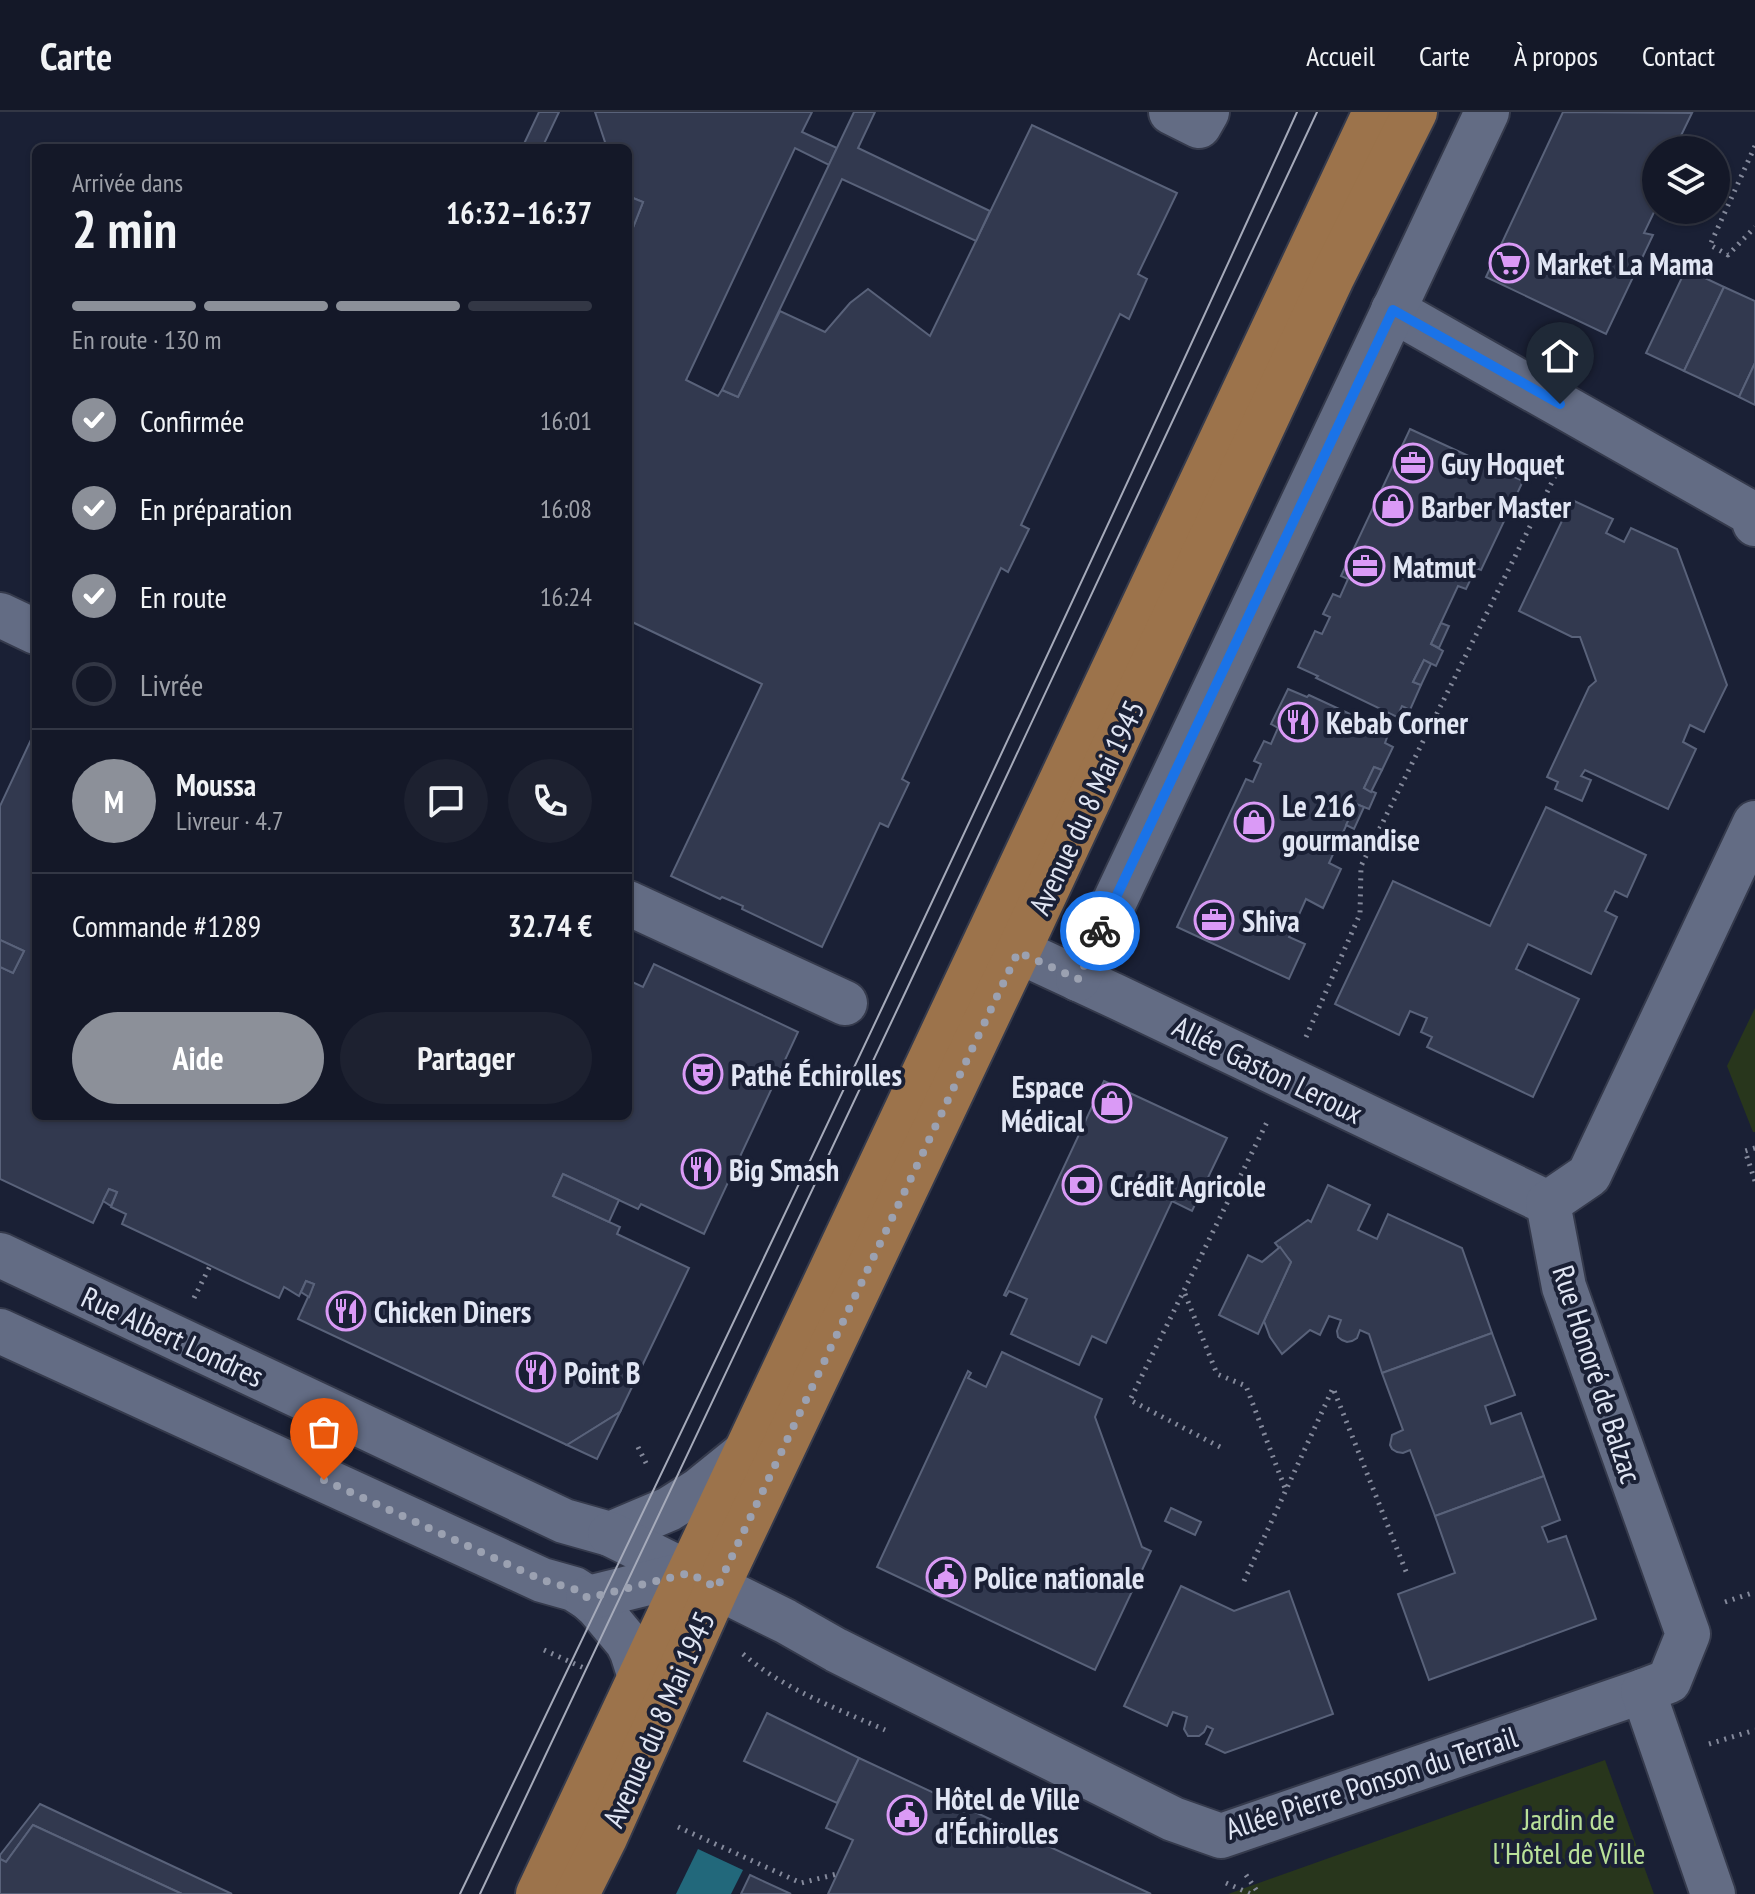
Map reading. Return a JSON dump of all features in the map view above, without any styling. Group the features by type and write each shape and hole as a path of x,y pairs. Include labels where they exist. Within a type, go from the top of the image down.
{"main road":[{"name":"Avenue du 8 Mai 1945","path":"577,1894 605,1838 684,1588 746,1452 1003,945 1375,112"},
{"name":"Avenue du 8 Mai 1945","path":"684,1588 1415,112"},
{"name":"Avenue du 8 Mai 1945","path":"538,1894 650,1695"}],"street":[{"path":"1171,112 1199,126 1207,112"},
{"path":"1078,979 1487,112"},
{"path":"1393,310 1754,516"},
{"path":"0,615 32,630"},
{"path":"1548,1203 1589,1175 1755,823"},
{"path":"632,905 845,1003"},
{"name":"Allée Gaston Leroux","path":"1003,945 1548,1203"},
{"name":"Rue Honoré de Balzac","path":"1548,1203 1564,1287 1688,1634 1669,1681 1643,1691"},
{"name":"Rue Albert Londres","path":"0,1255 564,1521 610,1534 684,1588"},
{"path":"0,1331 542,1580 574,1589 588,1598 627,1642 650,1695"},
{"path":"610,1534 669,1509 699,1490 746,1452"},
{"path":"588,1598 684,1588"},
{"name":"Allée Pierre Ponson du Terrail","path":"684,1588 785,1621 836,1650 1173,1819 1221,1836 1643,1691"},
{"path":"1643,1691 1713,1894"}],"path":[{"path":"1755,146 1710,245 1728,255 1755,227"},
{"path":"1288,1079 1360,914 1361,866 1584,418"},
{"path":"1220,1447 1130,1400 1254,1148"},
{"path":"1755,1148 1745,1151 1755,1181"},
{"path":"1184,1293 1217,1374 1246,1386 1286,1491"},
{"path":"1244,1581 1333,1388 1407,1574"},
{"path":"678,1827 801,1883 837,1874"}],"green space":[{"path":"1755,1008 1755,1132 1753,1132 1727,1066"},
{"name":"Jardin de l'Hôtel de Ville","path":"1605,1760 1654,1894 1228,1894"}],"water":[{"path":"698,1849 743,1870 731,1894 676,1894"}],"building":[{"path":"539,112 559,112 544,144 524,144"},
{"path":"595,112 812,112 802,132 837,148 829,165 795,148 686,380 718,396 722,390 738,397 780,311 825,332 850,303 868,289 930,336 1032,125 1177,193 1138,274 1147,279 1129,319 1120,314 1021,525 1029,529 1008,572 1001,568 902,779 909,783 888,827 880,823 822,947 742,909 743,906 671,876 762,684 632,622 632,230 643,202 632,198 632,144 606,144"},
{"path":"854,112 875,112 858,148 990,211 976,241 842,179 738,397 722,390"},
{"path":"1563,112 1692,113 1681,136 1642,136 1642,224 1648,224 1644,233 1653,235 1606,334 1486,277"},
{"path":"632,198 643,202 632,230"},
{"path":"1686,269 1724,287 1684,371 1646,353"},
{"path":"1724,287 1755,301 1755,363 1739,397 1684,371"},
{"path":"1755,363 1755,405 1739,397"},
{"path":"1410,429 1523,481 1481,570 1476,568 1466,589 1458,586 1431,644 1443,651 1436,666 1424,660 1413,682 1421,685 1410,710 1402,706 1397,717 1298,667 1315,631 1322,634 1330,617 1323,614 1333,594 1340,597 1348,579 1341,576"},
{"path":"1572,500 1613,519 1606,533 1624,542 1631,528 1677,549 1727,685 1704,732 1690,725 1683,742 1696,749 1668,809 1585,770 1581,776 1591,780 1582,801 1555,789 1558,782 1547,777 1589,687 1596,681 1580,637 1572,637 1519,611"},
{"path":"1441,623 1449,626 1439,648 1431,644"},
{"path":"1424,660 1431,664 1421,685 1413,682"},
{"path":"1288,689 1307,697 1309,695 1389,732 1385,743 1393,747 1382,770 1374,767 1364,788 1376,793 1369,809 1356,804 1329,863 1341,869 1323,908 1306,899 1289,937 1305,944 1289,979 1177,927 1246,779 1253,782 1261,764 1254,761 1264,741 1271,744 1278,728 1271,724"},
{"name":"Pathé Échirolles","path":"32,738 32,1120 632,1120 632,982 643,987 654,964 798,1032 704,1234 641,1204 638,1209 563,1174 553,1196 620,1227 617,1234 689,1268 620,1412 567,1445 298,1319 314,1284 306,1281 299,1296 284,1287 279,1298 122,1224 126,1214 111,1207 117,1192 109,1189 93,1223 0,1179 0,967 13,973 24,951 0,940 0,806"},
{"path":"1374,767 1382,770 1371,792 1364,788"},
{"path":"1356,804 1364,807 1354,829 1346,825"},
{"path":"1546,807 1646,855 1627,897 1615,891 1605,911 1617,917 1591,974 1528,944 1516,969 1579,999 1533,1097 1427,1047 1432,1037 1421,1032 1427,1018 1410,1011 1399,1035 1335,1004 1393,881 1490,926"},
{"path":"0,940 24,951 13,973 0,967"},
{"path":"1104,1081 1227,1138 1192,1211 1172,1201 1106,1343 1092,1336 1079,1365 1011,1334 1027,1299 1009,1291 1004,1295"},
{"path":"563,1174 619,1200 609,1222 553,1196"},
{"path":"1328,1185 1370,1205 1358,1230 1377,1239 1388,1214 1462,1248 1492,1333 1382,1373 1369,1334 1360,1330 1352,1341 1342,1340 1337,1331 1341,1320 1329,1316 1320,1335 1310,1330 1282,1354 1264,1321 1291,1262 1275,1243 1308,1220 1311,1222"},
{"path":"109,1189 117,1192 111,1206 103,1201"},
{"path":"1280,1247 1291,1262 1258,1334 1219,1315 1248,1255 1262,1262"},
{"path":"306,1281 314,1284 309,1297 301,1292"},
{"path":"1492,1333 1515,1395 1485,1406 1491,1424 1521,1413 1544,1476 1435,1516 1410,1450 1397,1452 1390,1445 1392,1435 1403,1430 1382,1373"},
{"path":"1002,1352 1102,1399 1095,1417 1142,1547 1151,1551 1095,1670 877,1567 968,1371 971,1373 968,1378 986,1387"},
{"path":"620,1412 597,1459 567,1445"},
{"path":"1544,1476 1560,1520 1542,1527 1548,1542 1566,1536 1596,1619 1429,1680 1398,1594 1455,1573 1435,1516"},
{"path":"1171,1508 1201,1522 1195,1535 1165,1521"},
{"path":"1181,1586 1234,1611 1289,1591 1333,1714 1225,1753 1206,1744 1213,1729 1207,1726 1199,1736 1188,1736 1184,1729 1187,1717 1173,1712 1167,1726 1124,1706"},
{"path":"767,1713 859,1758 837,1803 744,1761"},
{"name":"Hôtel de Ville d'Échirolles","path":"859,1758 1151,1894 828,1894 853,1840 826,1828"},
{"path":"40,1804 232,1894 182,1894 33,1825 6,1862 0,1859"},
{"path":"33,1825 182,1894 0,1894 0,1859 6,1862"},
{"path":"750,1875 791,1894 741,1894"}],"tram line":[{"path":"460,1894 883,1005 1297,112"},
{"path":"480,1894 1317,112"}],"way so far":[{"path":"324,1480 542,1580 574,1589 588,1598 689,1573 717,1588 1018,952 1078,979 1100,931"}],"place":[{"name":"Market La Mama","path":"1509,263"},
{"name":"Guy Hoquet","path":"1413,463"},
{"name":"Barber Master","path":"1393,506"},
{"name":"Matmut","path":"1365,566"},
{"name":"Kebab Corner","path":"1298,722"},
{"name":"Le 216 gourmandise","path":"1254,822"},
{"name":"Shiva","path":"1214,920"},
{"name":"Pathé Échirolles","path":"703,1074"},
{"name":"Espace Médical","path":"1112,1103"},
{"name":"Big Smash","path":"701,1169"},
{"name":"Crédit Agricole","path":"1082,1185"},
{"name":"Chicken Diners","path":"346,1311"},
{"name":"Point B","path":"536,1372"},
{"name":"Police nationale","path":"946,1577"},
{"name":"Hôtel de Ville d'Échirolles","path":"907,1815"}],"route":[{"path":"1100,931 1393,310 1560,404"}]}
